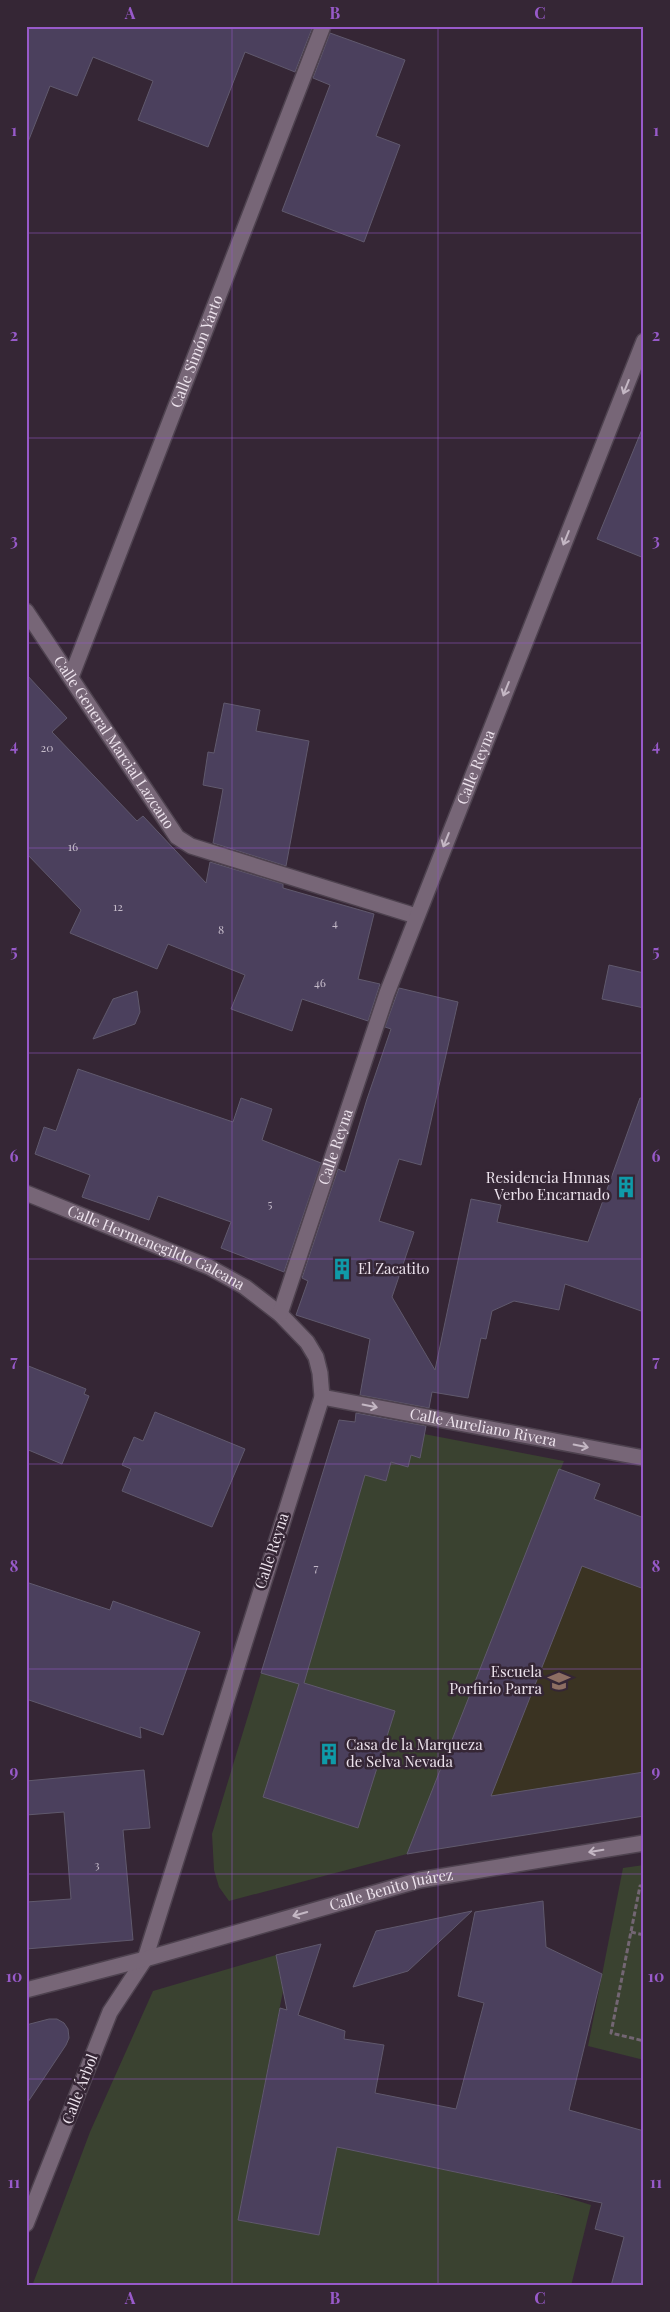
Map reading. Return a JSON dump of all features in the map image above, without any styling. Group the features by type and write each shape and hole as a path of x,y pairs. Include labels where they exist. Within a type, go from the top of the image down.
{"street":[{"name":"Calle Simón Yarto","path":"71,678 323,26"},
{"name":"Calle Reyna","path":"145,1959 251,1615 322,1398 320,1372 316,1357 307,1342 280,1314 387,993 644,341"},
{"name":"Calle General Marcial Lazcano","path":"26,611 168,823 184,842 201,849 416,916"},
{"name":"Calle Hermenegildo Galeana","path":"26,1193 209,1267 245,1286 280,1314"},
{"name":"Calle Aureliano Rivera","path":"322,1398 644,1458"},
{"name":"Calle Benito Juárez","path":"26,1990 145,1959 420,1880 644,1843"},
{"name":"Calle Árbol","path":"26,2224 110,2012 145,1959"}],"path":[{"path":"644,1886 640,1886 610,2033 644,2041"},
{"path":"631,1932 644,1935"}],"shaded area":[{"name":"Escuela Porfirio Parra","path":"559,1469 600,1484 594,1500 644,1518 644,1816 407,1854"}],"green space":[{"path":"424,1434 564,1461 407,1854 229,1901 219,1887 214,1870 212,1834 261,1673 310,1662 365,1475 386,1481 391,1462 408,1467 411,1455 419,1458"},
{"path":"644,1865 644,2060 588,2046 623,1868"},
{"path":"276,1955 283,1991 238,2220 319,2235 337,2147 549,2192 591,2205 571,2286 32,2286 90,2132 153,1991"}],"building":[{"path":"26,26 313,26 295,72 245,52 208,147 138,120 153,81 93,57 77,96 50,86 28,142 26,142"},
{"path":"330,33 405,60 376,136 400,145 364,242 282,211 330,85 313,78"},
{"path":"644,427 644,558 597,539"},
{"path":"26,674 67,718 52,732 137,821 143,816 206,883 210,862 283,884 283,888 374,914 358,979 380,984 368,1021 302,999 292,1031 231,1009 245,975 168,944 157,969 70,933 81,910 26,853"},
{"path":"224,703 260,710 256,731 309,741 286,866 213,843 223,789 203,785 208,752 214,753"},
{"path":"609,965 644,973 644,1008 602,999"},
{"path":"399,988 458,1002 421,1165 399,1159 379,1221 414,1232 392,1297 435,1370 471,1199 501,1205 497,1222 588,1242 640,1098 644,1099 644,1312 565,1284 559,1310 514,1301 492,1311 486,1339 481,1338 468,1398 432,1392 429,1408 360,1395 370,1339 296,1315 308,1281 302,1278 338,1169 345,1172 391,1029 385,1027"},
{"path":"137,991 140,1012 135,1024 93,1039 113,999"},
{"path":"78,1069 233,1122 241,1098 272,1109 262,1140 321,1163 284,1272 221,1248 231,1222 158,1196 149,1220 82,1197 90,1175 35,1154 44,1127 56,1131"},
{"path":"26,1365 86,1389 84,1394 89,1396 62,1464 26,1449"},
{"path":"155,1412 245,1449 212,1527 122,1491 131,1469 122,1465 134,1437 143,1441"},
{"path":"356,1413 426,1426 420,1458 411,1455 408,1467 391,1462 386,1481 365,1475 304,1683 395,1711 358,1828 263,1797 299,1684 261,1673 339,1420 355,1422"},
{"path":"559,1469 600,1484 594,1499 644,1518 644,1589 582,1566 491,1796 644,1772 644,1816 407,1854"},
{"path":"26,1582 110,1610 113,1601 200,1632 163,1735 140,1727 141,1738 26,1699"},
{"path":"144,1770 150,1828 123,1830 133,1940 26,1949 26,1902 71,1899 64,1812 26,1815 26,1781"},
{"path":"543,1901 546,1947 602,1974 569,2110 644,2131 644,2286 611,2286 624,2237 595,2229 602,2203 337,2147 319,2235 238,2220 280,2008 287,2010 276,1955 321,1944 298,2015 345,2031 344,2039 384,2045 375,2093 456,2109 484,2003 458,1996 475,1912"},
{"path":"472,1911 408,1971 353,1987 376,1931"},
{"path":"49,2019 57,2019 64,2023 68,2029 69,2038 26,2105 26,2025"}],"place":[{"name":"Residencia Hmnas Verbo Encarnado","path":"626,1187"},
{"name":"El Zacatito","path":"342,1269"},
{"name":"Escuela Porfirio Parra","path":"559,1681"},
{"name":"Casa de la Marqueza de Selva Nevada","path":"329,1754"}]}
